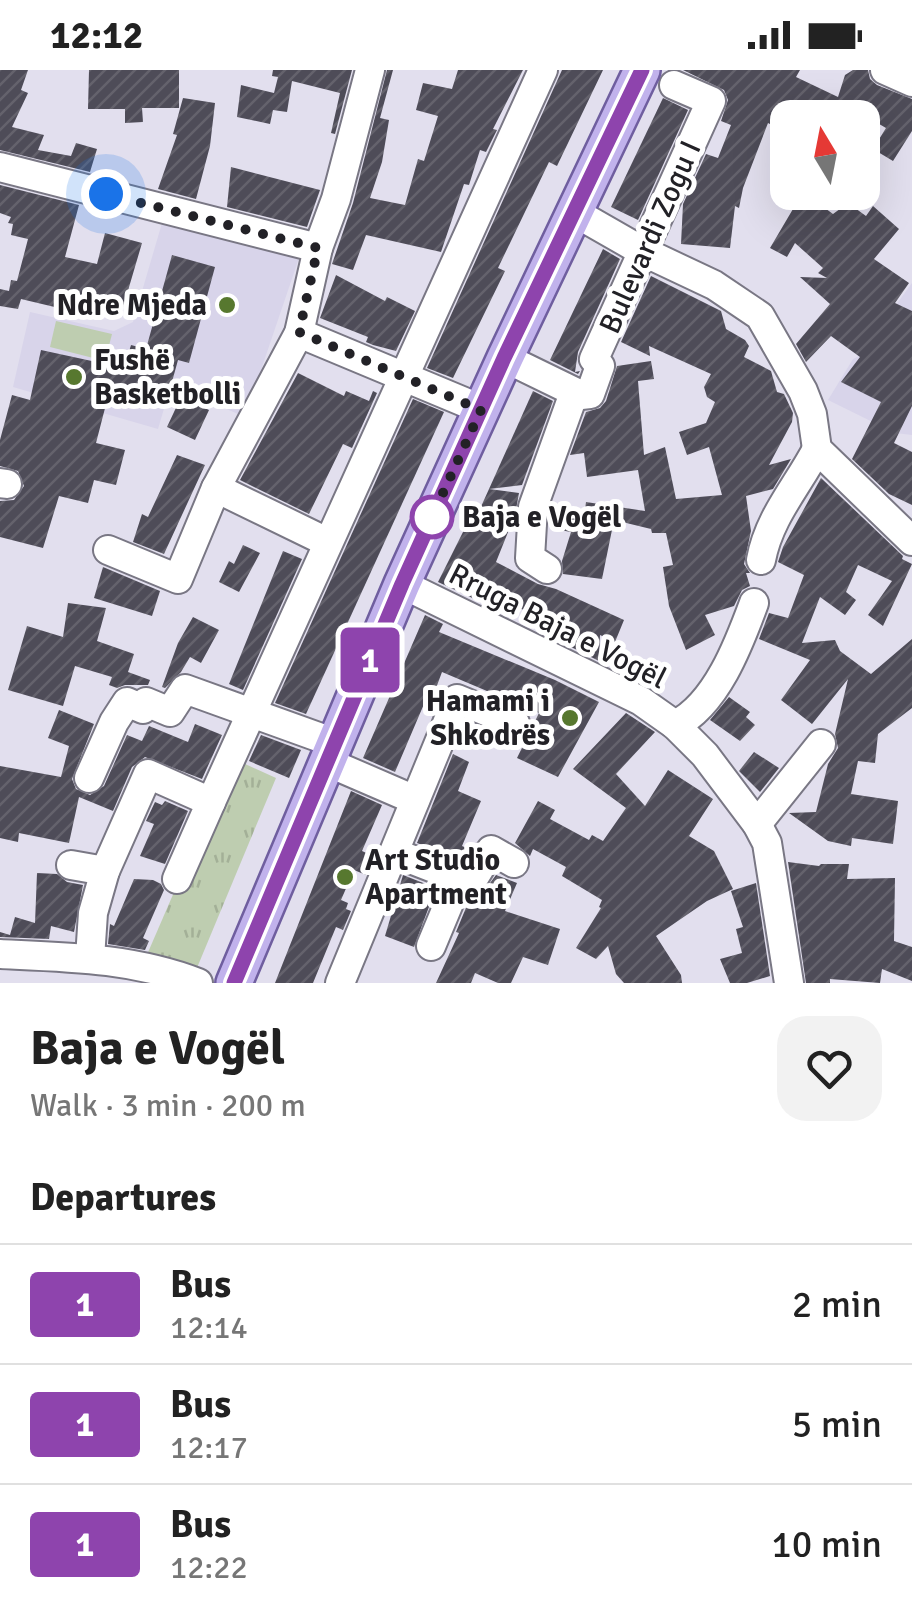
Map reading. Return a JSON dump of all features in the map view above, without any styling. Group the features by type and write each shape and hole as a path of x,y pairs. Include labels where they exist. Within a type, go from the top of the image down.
{"main road":[{"name":"Bulevardi Zogu I","path":"234,983 402,584 504,358 574,212 658,77"}],"street":[{"path":"108,550 178,579 216,488 299,332 318,248 336,200 370,70"},
{"path":"177,879 543,70"},
{"path":"885,70 912,82"},
{"name":"Bulevardi Zogu I","path":"547,570 530,558 533,507 574,393 590,394 595,386 600,366 594,358 711,100 658,77"},
{"path":"0,167 318,248"},
{"path":"574,212 714,285 760,316 803,391 812,414 817,449 798,486 775,517 761,560"},
{"path":"299,332 481,410"},
{"path":"504,358 574,393"},
{"path":"817,449 912,541"},
{"path":"216,488 327,542"},
{"name":"Rruga Baja e Vogël","path":"402,584 627,693 675,725 705,755 758,824 767,844 789,983"},
{"path":"675,725 699,709 722,673 754,603"},
{"path":"89,778 127,702 143,708 146,702 170,712 185,688 250,712 415,800"},
{"path":"340,983 457,700 516,724"},
{"path":"758,824 821,744"},
{"path":"90,958 93,913 106,871 148,774 211,802"},
{"path":"394,853 468,882 491,850 514,863"},
{"path":"70,865 106,871"},
{"path":"431,946 459,880"},
{"path":"0,954 90,958 138,974 198,983"}],"shaded area":[{"path":"162,223 299,258 245,417 171,385 158,429 13,387 30,312 114,331 133,322"},
{"path":"912,283 912,435 895,433 828,400 853,359"}],"green space":[{"path":"56,321 112,334 105,361 50,347"},
{"path":"232,758 276,778 194,975 146,957"}],"building":[{"path":"0,70 28,70 21,90 28,93 12,127 44,135 38,150 71,156 76,143 97,149 90,172 0,150"},
{"path":"89,70 179,70 179,108 142,108 143,122 125,123 125,109 88,109"},
{"path":"273,70 352,70 335,134 331,133 340,93 292,81 287,112 273,110 270,124 237,117 241,85 274,93 278,77 272,76"},
{"path":"387,70 393,70 380,118 389,120 382,162 370,198 405,205 418,159 424,161 438,116 416,110 423,83 452,89 458,70 523,70 493,129 497,130 486,152 480,150 469,185 464,184 441,252 366,235 353,270 332,264 353,203"},
{"path":"562,70 603,70 557,166 549,162 498,268 505,271 453,378 427,368"},
{"path":"683,70 800,70 796,77 838,97 845,75 853,70 868,70 877,85 912,99 912,131 893,161 880,153 880,138 886,128 880,124 880,100 770,100 770,124 743,188 739,208 735,206 730,248 681,244 683,204 706,154 718,158 731,125 721,121 728,100 724,90"},
{"path":"183,98 215,103 210,146 196,199 158,189 177,135 173,134"},
{"path":"663,98 688,110 638,220 611,207"},
{"path":"231,167 320,190 307,227 227,207"},
{"path":"0,185 79,205 65,257 97,264 105,233 142,243 122,311 86,303 84,314 21,299 18,309 0,306 0,289 9,291 11,280 17,281 28,239 11,235 11,217 0,213"},
{"path":"792,210 828,210 833,214 838,210 858,210 866,216 870,210 878,210 899,229 874,259 909,283 895,303 912,311 912,406 894,443 912,452 912,505 889,494 852,459 881,402 841,382 860,357 831,336 806,362 796,344 830,304 800,277 827,278 818,273 823,268 795,243 787,257 770,248"},
{"path":"603,249 620,259 578,352 578,374 550,360"},
{"path":"172,255 215,267 189,363 178,360 167,400 111,385 96,443 125,450 116,485 94,480 88,503 59,496 43,548 0,537 0,501 14,500 24,486 18,471 0,466 0,440 12,395 30,400 41,350 124,368 131,345 146,349"},
{"path":"336,275 385,301 387,297 415,311 396,351 366,342 368,337 320,318"},
{"path":"651,276 721,311 726,329 749,346 744,357 771,371 777,392 784,394 793,413 769,465 791,459 773,489 746,496 751,531 744,564 750,573 746,573 750,586 742,590 734,606 705,615 715,635 686,650 669,606 663,567 673,565 666,533 652,533 651,529 614,520 602,579 563,574 562,561 571,532 560,530 562,514 584,517 586,502 645,511 638,470 587,477 584,453 570,455 586,412 600,408 606,401 617,366 651,361 654,379 638,381 644,455 665,447 676,499 722,495 709,447 687,455 679,432 706,423 715,402 707,397 704,387 711,374 649,346 650,356 621,342"},
{"path":"298,373 344,396 346,391 369,401 373,391 377,393 352,448 343,444 309,514 240,480"},
{"path":"533,391 553,401 522,485 489,489"},
{"path":"181,397 209,410 195,440 167,427"},
{"path":"413,399 444,412 306,714 275,703"},
{"path":"177,455 205,465 164,554 133,542 142,514 148,517"},
{"path":"821,478 902,559 912,564 883,626 868,615 892,581 858,565 846,592 856,600 845,615 820,597 802,643 835,640 840,651 871,674 912,639 912,708 878,734 875,763 858,761 851,794 898,801 893,844 852,838 851,846 828,841 789,813 816,812 828,764 838,748 835,734 848,679 812,724 781,700 810,660 759,639 769,613 788,618 804,575 778,562"},
{"path":"489,489 519,493 515,515 496,562 624,620 615,642 600,635 599,661 549,631 552,623 502,600 498,610 438,582"},
{"path":"243,545 260,553 239,592 219,582 229,561 234,564"},
{"path":"283,551 302,559 243,690 229,684"},
{"path":"103,567 160,591 152,616 94,598"},
{"path":"68,603 106,608 97,641 134,654 128,672 150,680 148,685 117,688 109,685 112,677 75,666 63,706 8,690 27,626 63,637"},
{"path":"425,615 443,624 439,632 599,702 558,777 517,758 539,713 442,672 395,772 363,758"},
{"path":"193,617 219,630 201,663 190,657 181,672 162,687 178,643"},
{"path":"729,697 750,712 746,717 755,725 740,741 710,720"},
{"path":"59,710 94,724 72,779 76,789 90,795 104,786 127,735 142,741 149,726 188,742 195,724 222,735 202,779 145,757 132,767 113,811 79,797 69,843 19,833 18,842 0,838 0,766 61,777 69,746 48,738"},
{"path":"626,713 655,732 616,774 645,806 668,770 713,799 689,836 714,851 733,889 707,901 656,936 682,983 624,983 616,974 608,946 596,959 576,948 602,900 562,876 566,867 533,849 530,856 515,843 538,801 555,810 550,819 589,840 592,835 603,841 626,808 573,769"},
{"path":"261,735 301,750 289,778 249,761"},
{"path":"754,752 779,768 760,792 739,771"},
{"path":"453,754 469,762 458,791 481,801 462,846 471,850 464,861 417,843"},
{"path":"351,791 382,805 362,851 373,856 366,875 354,870 341,900 348,903 346,909 351,911 343,930 336,927 313,983 275,983"},
{"path":"165,801 188,811 165,864 140,856 154,824 146,821 155,802 162,805"},
{"path":"788,862 849,864 847,879 895,878 894,941 912,947 912,981 882,969 880,983 830,979 830,983 806,983"},
{"path":"37,873 57,874 67,882 83,885 74,932 51,926 49,939 0,937 0,932 10,935 15,917 35,923"},
{"path":"403,875 436,888 414,947 385,936"},
{"path":"496,875 517,883 505,911 560,929 548,965 523,957 511,983 498,983 475,973 471,983 436,983 470,898 485,890"},
{"path":"134,879 153,880 164,890 143,938 149,941 145,950 108,944 110,924 114,926"},
{"path":"756,883 770,976 730,983 720,959 742,953 736,929 743,927 731,891"}],"bus line":[{"name":"1","path":"234,983 402,584 504,358 642,70"}],"place":[{"name":"Ndre Mjeda","path":"227,305"},
{"name":"Fushë Basketbolli","path":"74,377"},
{"name":"Baja e Vogël","path":"432,517"},
{"name":"Hamami i Shkodrës","path":"570,718"},
{"name":"Art Studio Apartment","path":"345,877"}],"route":[{"path":"106,194 318,248 299,332 481,410 432,517"}]}
